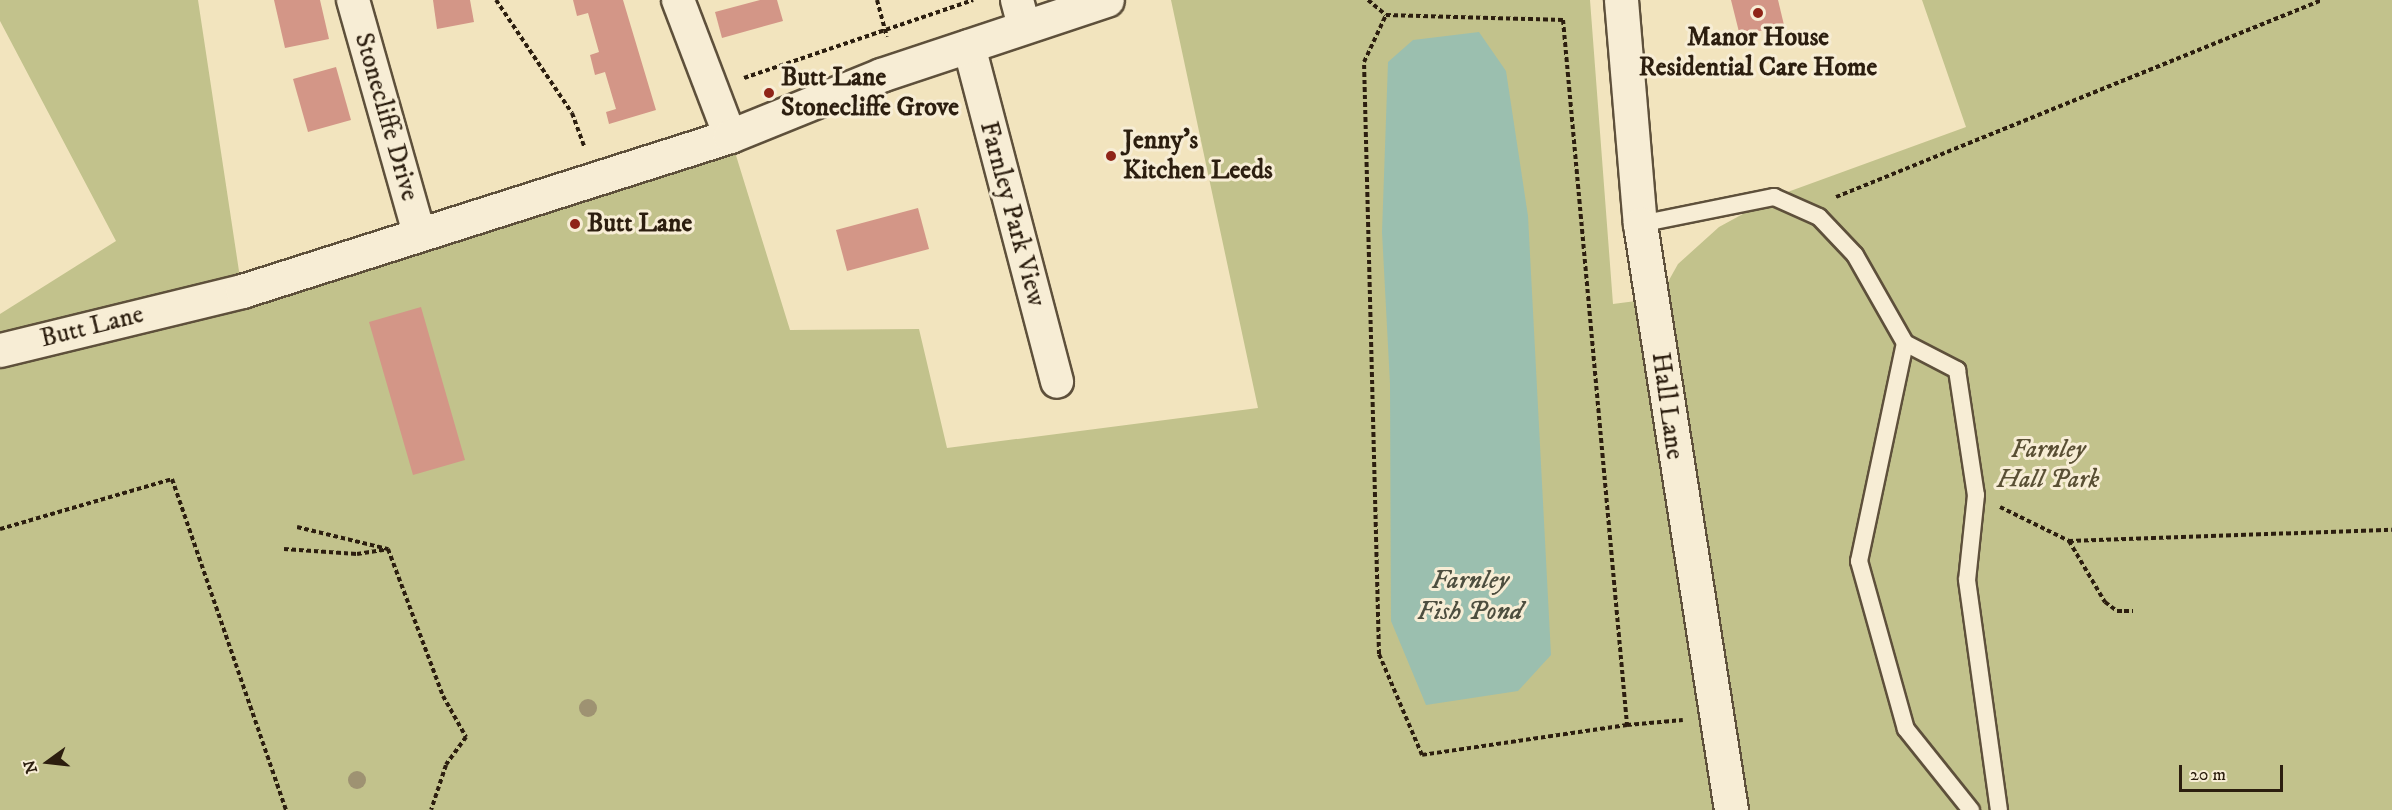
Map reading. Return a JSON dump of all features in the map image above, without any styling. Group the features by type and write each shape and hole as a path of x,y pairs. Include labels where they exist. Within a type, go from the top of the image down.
{"street":[{"name":"Stonecliffe Drive","path":"353,0 419,234"},
{"path":"678,0 730,136"},
{"name":"Butt Lane","path":"0,350 242,291 730,136 969,46 1021,13 1107,0"},
{"name":"Hall Lane","path":"1620,0 1640,224 1731,810"},
{"name":"Farnley Park View","path":"969,46 1057,382"}],"lane":[{"path":"1640,224 1774,197 1819,217 1855,255 1905,343 1957,370 1976,495 1967,580 1999,810"},
{"path":"1905,343 1859,561 1906,729 1971,810"}],"path":[{"path":"496,0 572,114 595,178"},
{"path":"712,89 974,0"},
{"path":"1368,0 1386,15 1563,20 1627,724"},
{"path":"1819,217 1828,200 2322,0"},
{"path":"1386,15 1364,62 1379,654 1422,755 1627,724 1715,718"},
{"path":"0,529 172,479 286,810"},
{"path":"1976,495 2069,541 2392,530"},
{"path":"297,527 388,549"},
{"path":"2069,541 2105,602 2117,611 2133,611"},
{"path":"284,549 357,554 388,549"},
{"path":"388,549 443,696 466,737 446,765 430,810"}],"green space":[{"name":"Farnley Hall Park","path":"0,0 198,0 242,291 730,136 790,330 919,329 947,448 1258,408 1171,0 1590,0 1613,304 1659,298 1678,264 1719,227 1774,197 1966,127 1922,0 2392,0 2392,810 0,810 0,314 116,241 0,21"}],"water":[{"name":"Farnley Fish Pond","path":"1479,32 1506,71 1528,216 1551,655 1518,691 1426,705 1391,621 1390,384 1382,232 1388,62 1413,40"}],"building":[{"path":"274,0 320,0 329,39 285,48"},
{"path":"433,0 470,0 474,22 437,29"},
{"path":"573,0 623,0 656,110 609,124 606,112 616,109 605,72 595,75 590,55 599,52 588,13 577,16"},
{"path":"760,0 777,0 783,21 722,38 715,12"},
{"name":"Manor House Residential Care Home","path":"1731,0 1778,0 1784,25 1740,36"},
{"path":"336,67 351,120 308,132 293,79"},
{"path":"918,208 929,249 847,271 836,230"},
{"path":"421,307 465,460 413,475 369,322"}],"place":[{"name":"Manor House Residential Care Home","path":"1758,13"},
{"name":"Butt Lane Stonecliffe Grove","path":"769,93"},
{"name":"Jenny's Kitchen Leeds","path":"1111,156"},
{"name":"Butt Lane","path":"575,224"}]}
